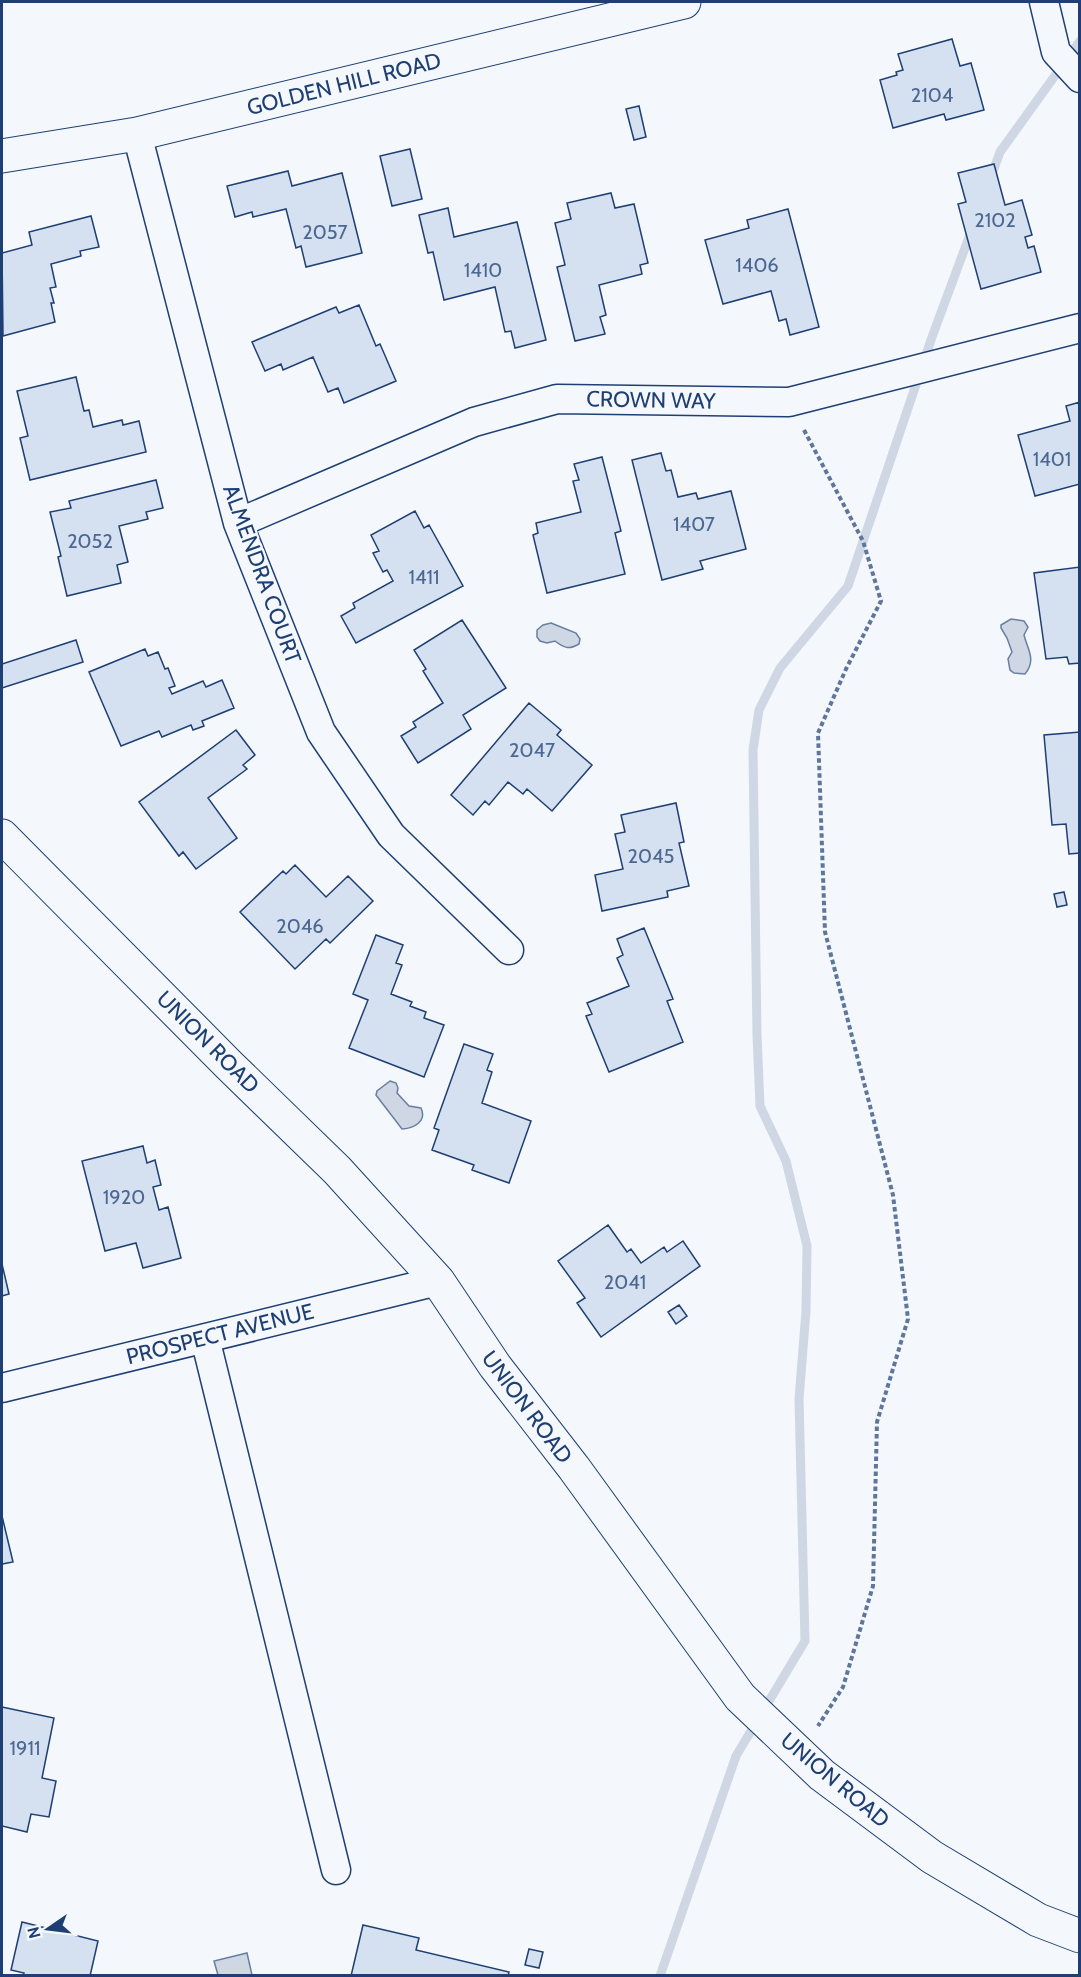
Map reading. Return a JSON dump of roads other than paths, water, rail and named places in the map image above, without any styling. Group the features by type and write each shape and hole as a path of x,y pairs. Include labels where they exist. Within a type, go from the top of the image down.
{"main road":[{"name":"GOLDEN HILL ROAD","path":"2,156 137,134 684,2"},
{"name":"UNION ROAD","path":"2,836 229,1065 337,1170 438,1281 495,1366 574,1468 740,1696 822,1775 932,1857 1038,1920 1080,1936"}],"street":[{"path":"1044,2 1056,52 1080,78"},
{"name":"ALMENDRA COURT","path":"137,134 238,523 321,732 391,835 509,950"},
{"name":"CROWN WAY","path":"238,523 474,422 557,399 789,402 1080,328"},
{"name":"PROSPECT AVENUE","path":"2,1388 438,1281"},
{"path":"205,1338 336,1870"}],"waterway":[{"path":"991,177 1000,152 1080,41"},
{"path":"660,1976 736,1756 805,1641 799,1399 806,1311 807,1246 786,1161 760,1106 753,750 759,710 780,668 848,586 932,337 972,229"}]}
